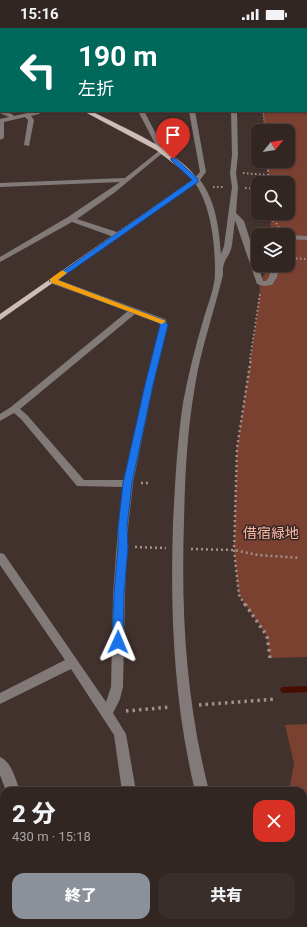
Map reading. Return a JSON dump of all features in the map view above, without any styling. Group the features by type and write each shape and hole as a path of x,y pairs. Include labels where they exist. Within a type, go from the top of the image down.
{"main road":[{"path":"0,318 196,180 186,169 162,151 88,112"}],"street":[{"path":"0,112 12,118"},
{"path":"1,138 2,124 0,121 27,116 37,112"},
{"path":"0,260 71,219 112,192 162,151 142,112"},
{"path":"192,112 203,172 202,176 196,180 205,192 209,202 219,263 218,280 194,369 181,461 177,548 176,587 181,674 193,752 201,787"},
{"path":"219,263 225,255 228,246 235,187 233,173 235,155 234,112"},
{"path":"27,116 31,120 27,145"},
{"path":"0,185 127,180"},
{"path":"231,212 240,221 260,280 264,284 267,284 271,281 274,272"},
{"path":"71,219 117,235"},
{"path":"295,237 307,238"},
{"path":"53,281 162,321 164,325 149,385 128,483 123,528 119,594 117,688 107,714"},
{"path":"0,418 14,409 134,311"},
{"path":"14,409 24,417 81,484 128,483"},
{"path":"0,557 73,662 120,734 128,787"},
{"path":"0,699 73,662"},
{"path":"0,763 12,787"}],"path":[{"path":"263,112 264,124"},
{"path":"238,173 268,175 268,168"},
{"path":"210,187 230,187"},
{"path":"240,187 251,188"},
{"path":"272,220 277,224 279,228"},
{"path":"295,258 307,259"},
{"path":"264,284 260,290 238,448 234,550 239,595 267,636 270,658"},
{"path":"130,547 166,548"},
{"path":"187,549 234,550 258,555 300,558"},
{"path":"196,705 276,699"},
{"path":"126,711 170,707"}],"green space":[{"name":"借宿緑地","path":"263,112 307,112 307,657 270,658 267,636 239,595 234,550 237,448 256,323 260,290 259,284 265,272 295,272 295,228 270,228 271,220 295,220 295,176 268,176 268,168 295,168 295,124 264,124"},
{"path":"307,724 307,787 290,787 294,763 285,725"}],"waterway":[{"path":"283,690 307,689"}],"slow traffic":[{"path":"64,273 53,281 162,321"}],"route":[{"path":"118,642 123,528 128,483 149,385 164,325 162,321 53,281 196,180 186,169 173,159"}]}
